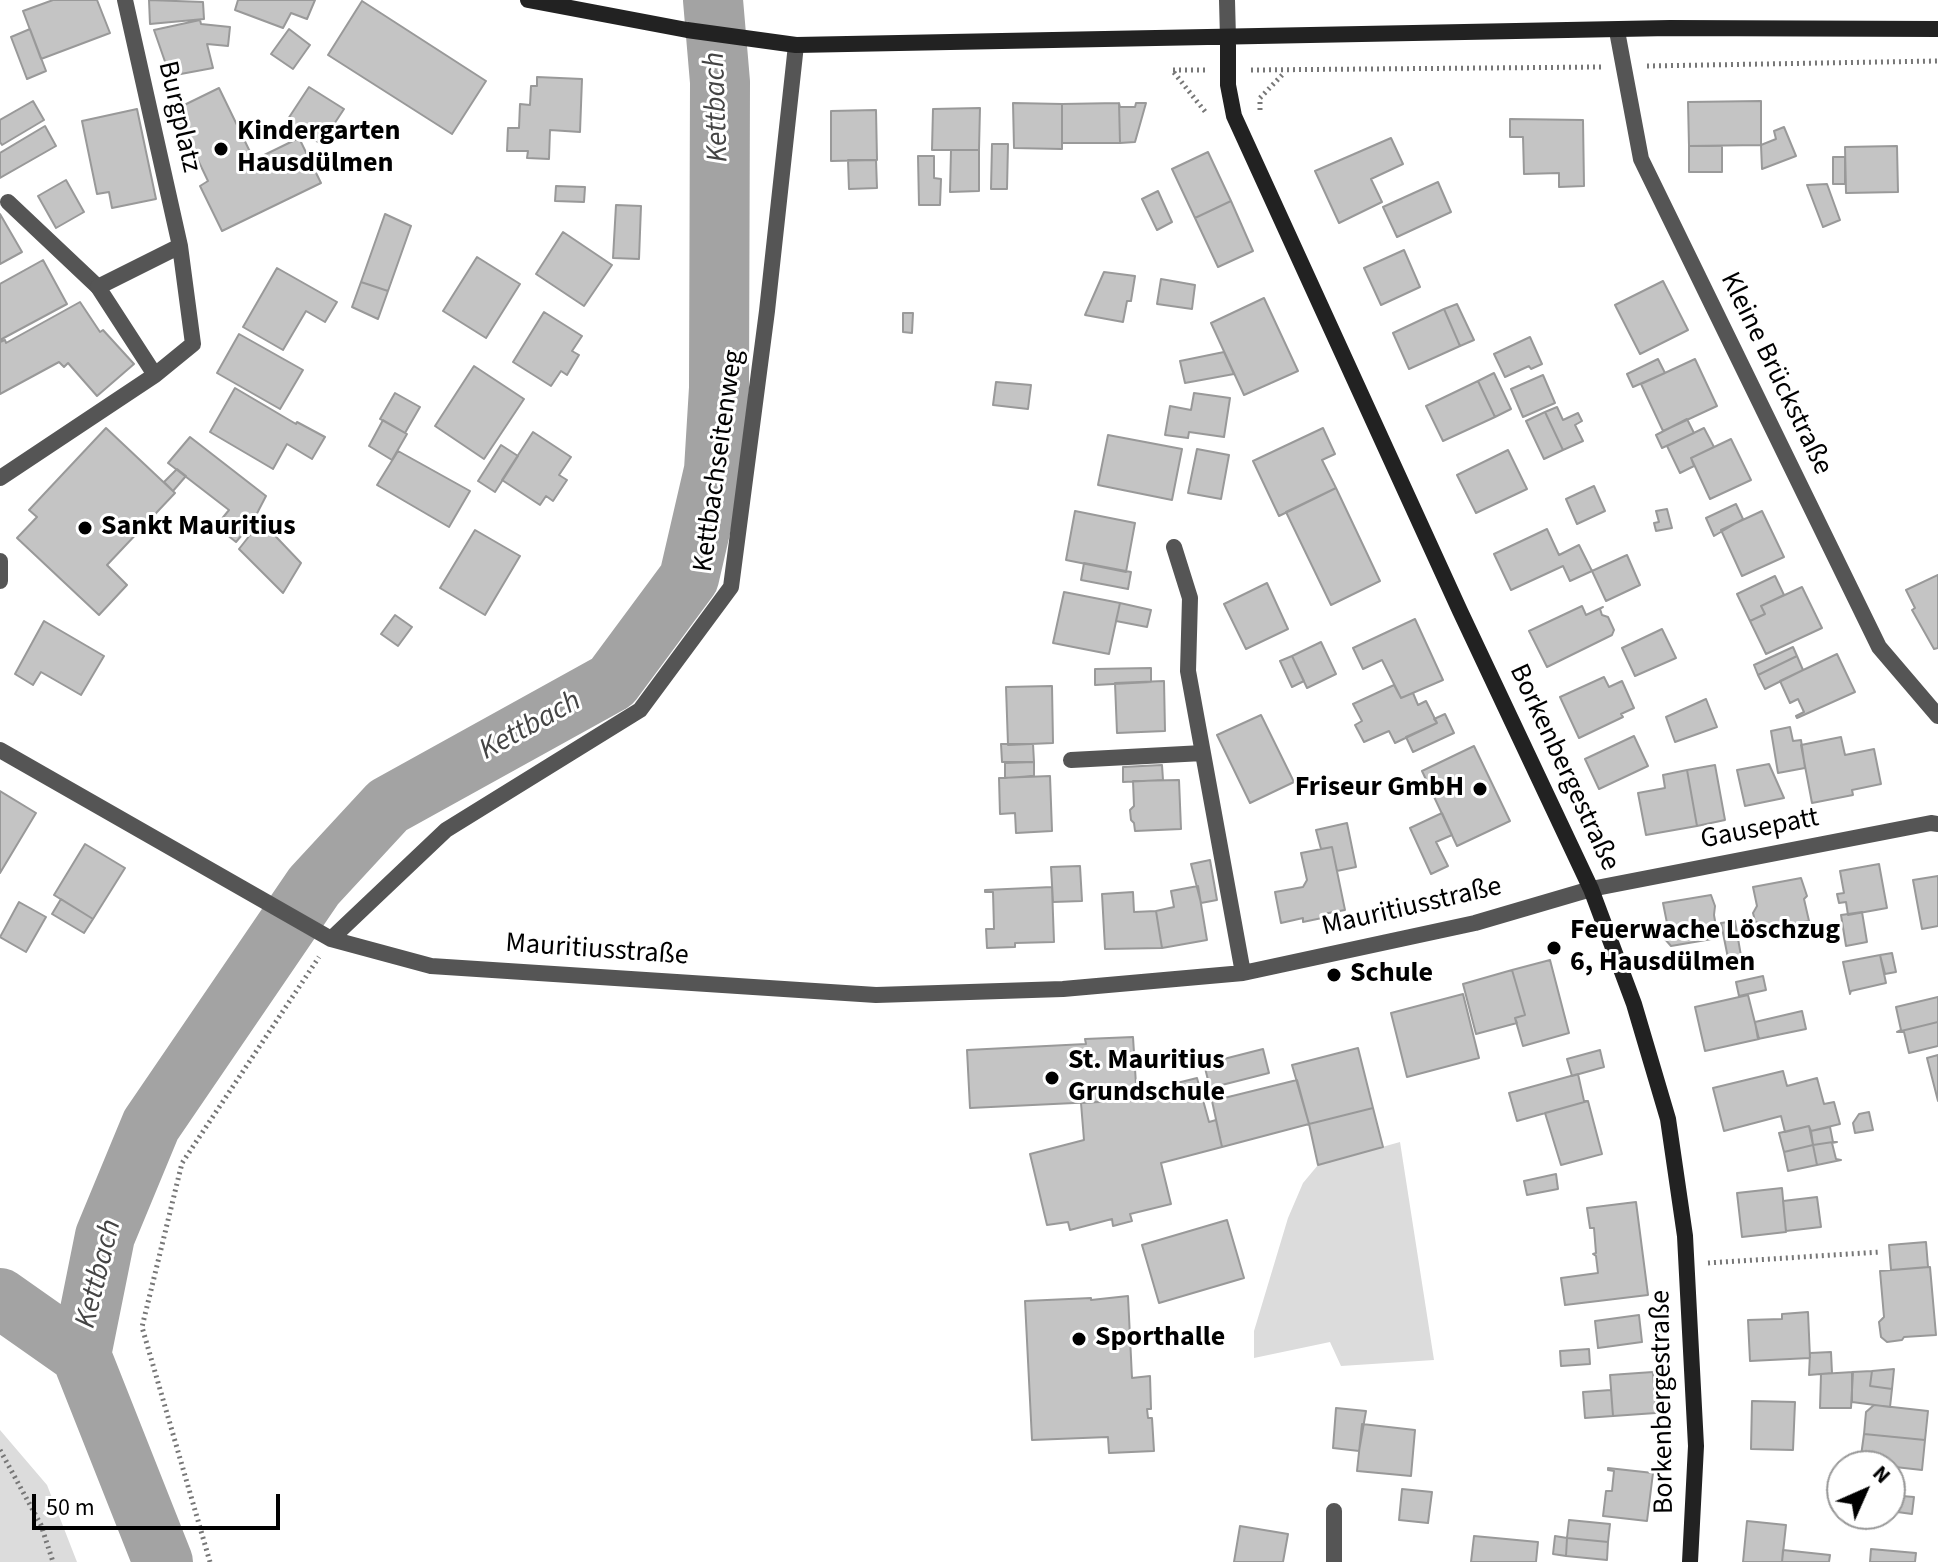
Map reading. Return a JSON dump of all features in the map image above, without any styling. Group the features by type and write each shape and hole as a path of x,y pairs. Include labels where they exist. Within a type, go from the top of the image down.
{"street":[{"name":"Burgplatz","path":"0,478 155,375 193,344 180,246 125,0"},
{"path":"528,0 687,30 796,45 1670,28 1938,29"},
{"path":"1227,0 1228,38"},
{"name":"Kleine Brückstraße","path":"1617,31 1641,159 1879,647 1938,716"},
{"name":"Borkenbergestraße","path":"1228,38 1228,85 1234,116 1591,889 1634,1004 1668,1119 1687,1265 1696,1446 1690,1562"},
{"name":"Kettbachseitenweg","path":"331,939 446,830 640,710 731,587 767,311 796,45"},
{"path":"8,202 98,287 155,375"},
{"path":"98,287 180,246"},
{"path":"1174,547 1190,598 1188,671 1243,973"},
{"path":"0,561 0,581"},
{"name":"Mauritiusstraße","path":"0,750 331,939 431,966 876,995 1063,989 1243,973 1475,923 1591,889"},
{"path":"1071,760 1203,753"},
{"name":"Gausepatt","path":"1591,889 1938,824"},
{"path":"1334,1511 1334,1562"}],"path":[{"path":"1213,127 1206,112 1172,70 1285,72 1938,61"},
{"path":"210,1562 142,1327 182,1163 331,939"},
{"path":"1687,1265 1880,1252"},
{"path":"0,1450 41,1525 53,1562"}],"shaded area":[{"path":"1400,1142 1434,1360 1341,1366 1330,1342 1254,1358 1254,1331 1288,1218 1303,1183 1318,1165"},
{"path":"0,1430 47,1485 77,1562 0,1562"}],"building":[{"path":"53,0 97,0 110,33 41,59 23,11"},
{"path":"149,0 203,2 204,19 150,24"},
{"path":"238,0 315,0 307,19 291,13 283,28 235,10"},
{"path":"362,1 486,81 452,134 328,55"},
{"path":"200,20 201,24 230,27 228,46 207,44 213,68 170,76 154,30"},
{"path":"30,29 46,71 27,79 11,37"},
{"path":"289,29 310,45 293,69 271,54"},
{"path":"537,77 582,79 580,132 550,130 549,159 527,158 528,151 507,151 508,128 519,128 520,104 530,105 531,86 537,86"},
{"path":"309,87 344,109 321,144 286,122"},
{"name":"Kindergarten Hausdülmen","path":"219,88 254,160 299,138 321,183 222,231 200,186 208,181 174,110"},
{"path":"33,101 44,120 2,145 0,120"},
{"path":"1761,101 1761,145 1689,146 1688,102"},
{"path":"1013,103 1062,104 1062,149 1014,148"},
{"path":"1119,103 1120,107 1135,107 1136,103 1146,103 1135,142 1120,143"},
{"path":"1119,103 1120,143 1062,143 1062,104"},
{"path":"980,108 979,150 932,150 933,109"},
{"path":"137,109 156,199 112,208 109,192 97,194 82,121"},
{"path":"876,110 877,160 831,161 831,111"},
{"path":"1510,119 1583,120 1584,186 1559,187 1559,173 1524,174 1523,137 1510,137"},
{"path":"45,126 56,146 0,178 0,153"},
{"path":"1784,127 1796,156 1762,169 1761,145 1776,139 1774,131"},
{"path":"1391,138 1403,164 1371,179 1382,202 1339,223 1315,171"},
{"path":"992,144 1008,144 1007,189 991,189"},
{"path":"1689,146 1722,146 1722,172 1689,172"},
{"path":"1897,146 1898,192 1846,193 1845,147"},
{"path":"951,150 979,150 979,191 950,192"},
{"path":"1208,152 1231,201 1195,218 1172,169"},
{"path":"918,156 934,156 934,178 941,179 940,205 919,205"},
{"path":"1833,157 1845,157 1845,184 1833,184"},
{"path":"848,160 876,160 877,188 849,189"},
{"path":"66,180 84,212 56,228 38,196"},
{"path":"1438,182 1451,212 1397,237 1383,207"},
{"path":"1827,184 1840,220 1823,227 1807,185"},
{"path":"556,186 585,187 584,202 555,201"},
{"path":"1158,191 1172,222 1157,230 1142,199"},
{"path":"1231,201 1253,251 1218,267 1195,218"},
{"path":"616,205 641,206 639,259 613,258"},
{"path":"0,214 22,252 0,264"},
{"path":"385,214 411,226 388,291 361,282"},
{"path":"563,232 612,265 584,306 536,274"},
{"path":"1404,250 1420,287 1381,305 1364,268"},
{"path":"477,257 520,284 486,338 443,311"},
{"path":"43,260 67,304 0,340 0,284"},
{"path":"277,268 337,302 325,322 306,311 283,350 243,327"},
{"path":"1104,272 1135,276 1131,301 1127,301 1123,322 1085,315"},
{"path":"1161,279 1195,285 1192,309 1157,304"},
{"path":"1663,281 1688,330 1640,354 1615,305"},
{"path":"361,282 388,291 378,319 352,307"},
{"path":"1264,298 1298,371 1244,395 1211,323"},
{"path":"80,302 100,332 103,330 134,364 97,396 68,363 64,367 59,362 0,394 0,342 5,340 6,343"},
{"path":"1457,304 1474,340 1460,346 1444,309"},
{"path":"1444,309 1460,346 1409,369 1393,333"},
{"path":"544,312 582,336 572,351 579,355 567,375 561,371 551,386 513,362"},
{"path":"903,313 913,313 912,333 903,332"},
{"path":"239,334 303,370 280,409 217,373"},
{"path":"1530,337 1542,364 1531,369 1529,366 1505,377 1494,354"},
{"path":"1224,352 1234,374 1185,383 1180,361"},
{"path":"1658,359 1665,373 1633,387 1627,374"},
{"path":"1695,359 1717,406 1663,431 1641,384"},
{"path":"474,366 524,399 484,459 435,426"},
{"path":"1494,373 1511,409 1495,417 1478,381"},
{"path":"1543,375 1555,403 1523,417 1511,389"},
{"path":"1478,381 1495,417 1443,441 1426,406"},
{"path":"996,382 1031,385 1028,409 993,405"},
{"path":"235,388 296,424 325,437 312,459 287,444 273,469 210,432"},
{"path":"395,393 420,407 405,433 380,419"},
{"path":"1194,393 1230,398 1224,437 1189,432 1188,438 1165,435 1170,406 1191,410"},
{"path":"1557,407 1563,420 1578,413 1582,421 1575,425 1583,441 1563,450 1545,412"},
{"path":"1545,412 1563,450 1544,459 1526,421"},
{"path":"1687,419 1694,433 1662,448 1656,435"},
{"path":"383,420 407,434 392,460 369,446"},
{"name":"Sankt Mauritius","path":"106,428 175,493 107,565 127,585 99,615 17,538 37,517 29,510"},
{"path":"1323,428 1335,454 1322,460 1336,488 1279,516 1253,461"},
{"path":"1704,428 1714,447 1691,458 1694,466 1680,473 1667,446"},
{"path":"533,432 571,457 559,475 567,480 553,501 546,496 540,505 502,480"},
{"path":"1108,435 1182,449 1172,500 1098,485"},
{"path":"190,437 266,496 252,523 236,542 216,526 229,510 168,463"},
{"path":"1731,439 1751,480 1710,499 1691,458"},
{"path":"501,445 518,456 495,492 478,481"},
{"path":"1197,449 1229,455 1221,499 1188,493"},
{"path":"1508,450 1527,489 1476,513 1457,475"},
{"path":"398,451 470,491 449,527 377,485"},
{"path":"177,469 186,476 173,491 164,482"},
{"path":"1594,486 1605,511 1577,524 1566,499"},
{"path":"1336,488 1380,581 1331,605 1286,512"},
{"path":"1736,504 1743,519 1714,536 1706,518"},
{"path":"1667,509 1672,528 1656,531 1654,523 1659,522 1656,511"},
{"path":"1075,511 1135,523 1126,572 1066,560"},
{"path":"1762,511 1784,557 1742,576 1721,530"},
{"path":"261,521 301,563 283,593 239,549"},
{"path":"1547,529 1559,555 1579,545 1592,571 1570,581 1563,566 1511,590 1494,554"},
{"path":"475,530 520,556 485,615 440,588"},
{"path":"1627,555 1640,585 1606,601 1592,571"},
{"path":"1084,563 1131,572 1128,589 1081,580"},
{"path":"1938,575 1938,648 1934,649 1912,610 1915,608 1906,590"},
{"path":"1775,576 1784,595 1761,606 1765,614 1750,621 1737,594"},
{"path":"1267,583 1288,629 1246,649 1224,604"},
{"path":"1802,587 1822,628 1766,654 1750,621 1765,614 1761,606"},
{"path":"1064,592 1120,603 1109,654 1053,643"},
{"path":"1120,603 1151,610 1147,627 1116,621"},
{"path":"1582,606 1586,615 1603,607 1600,609 1614,630 1612,635 1547,667 1529,631"},
{"path":"395,615 412,627 398,646 381,634"},
{"path":"1415,619 1443,680 1401,698 1382,660 1363,669 1353,648"},
{"path":"44,621 104,656 81,695 41,672 33,685 15,674"},
{"path":"1662,629 1676,658 1635,676 1622,648"},
{"path":"1321,642 1336,674 1307,688 1292,656"},
{"path":"1793,647 1797,656 1758,675 1754,665"},
{"path":"1837,654 1855,692 1797,718 1804,712 1798,699 1790,703 1780,681"},
{"path":"1292,656 1304,681 1292,687 1280,661"},
{"path":"1797,656 1803,670 1765,689 1758,675"},
{"path":"1151,668 1151,682 1095,685 1095,669"},
{"path":"1604,677 1609,687 1622,681 1634,708 1621,714 1623,717 1579,738 1560,697"},
{"path":"1164,681 1165,731 1117,733 1115,683"},
{"path":"1394,685 1401,698 1413,693 1418,705 1426,701 1437,723 1395,743 1389,731 1364,742 1355,725 1362,721 1353,704"},
{"path":"1052,686 1053,743 1008,745 1006,687"},
{"path":"1706,699 1717,727 1675,742 1666,717"},
{"path":"1445,714 1454,733 1413,752 1406,737 1437,723 1434,719"},
{"path":"1261,715 1294,782 1250,803 1217,735"},
{"path":"1790,727 1793,741 1801,740 1805,768 1778,773 1771,731"},
{"path":"1634,736 1648,766 1599,789 1585,759"},
{"path":"1841,737 1845,755 1874,749 1881,784 1852,790 1853,795 1812,803 1801,745"},
{"path":"1001,744 1033,744 1034,762 1002,762"},
{"path":"1474,746 1510,821 1457,846 1422,771"},
{"path":"1034,762 1034,776 1005,778 1005,763"},
{"path":"1769,764 1784,798 1745,806 1737,770"},
{"path":"1162,765 1163,780 1123,782 1123,767"},
{"path":"1715,765 1725,820 1697,826 1687,770"},
{"path":"1687,770 1697,826 1646,835 1638,793 1665,788 1663,775"},
{"path":"1050,776 1052,831 1016,833 1015,813 1000,814 999,778"},
{"path":"1179,780 1181,829 1135,831 1130,810 1134,806 1133,781"},
{"path":"0,791 36,813 0,873"},
{"path":"1442,813 1452,835 1436,842 1448,866 1431,874 1410,828"},
{"path":"1347,823 1356,867 1337,871 1332,847 1321,849 1316,830"},
{"path":"85,844 125,868 93,919 54,895"},
{"path":"1332,847 1345,910 1303,922 1303,918 1281,923 1275,892 1303,887 1307,880 1301,853"},
{"path":"1210,860 1217,900 1201,903 1191,864"},
{"path":"1879,864 1887,908 1848,915 1846,902 1839,903 1837,894 1844,893 1840,871"},
{"path":"1080,866 1082,901 1053,902 1051,867"},
{"path":"1938,876 1938,926 1922,929 1913,880"},
{"path":"1801,878 1807,896 1804,899 1809,921 1761,930 1753,913 1757,906 1753,887"},
{"path":"1198,886 1207,940 1162,948 1156,911 1174,907 1171,891"},
{"path":"1052,887 1054,942 1015,943 1015,947 987,948 986,929 994,929 993,892 985,890"},
{"path":"1133,892 1134,912 1156,911 1162,948 1105,949 1102,894"},
{"path":"1711,895 1718,938 1671,946 1664,938 1663,929 1667,923 1663,903"},
{"path":"61,899 93,919 84,933 52,914"},
{"path":"19,902 46,917 26,952 0,937"},
{"path":"1862,912 1867,942 1846,946 1841,915"},
{"path":"1735,921 1741,956 1728,958 1721,923"},
{"path":"1892,953 1896,972 1885,974 1880,955"},
{"path":"1880,955 1886,983 1851,991 1850,994 1843,962"},
{"path":"1550,960 1569,1033 1523,1046 1515,1018 1525,1015 1512,970"},
{"path":"1512,970 1525,1015 1515,1018 1517,1023 1476,1034 1463,984"},
{"path":"1763,976 1766,990 1739,996 1736,982"},
{"path":"1463,994 1479,1058 1407,1077 1391,1013"},
{"path":"1748,995 1759,1039 1705,1051 1695,1007"},
{"path":"1938,997 1938,1022 1897,1032 1901,1030 1896,1007"},
{"path":"1802,1011 1806,1029 1758,1039 1755,1022"},
{"path":"1938,1022 1938,1046 1909,1053 1904,1032 1897,1032"},
{"name":"St. Mauritius Grundschule","path":"1133,1037 1137,1100 970,1108 967,1050 1086,1044 1085,1039"},
{"path":"1358,1048 1373,1108 1309,1124 1292,1065"},
{"path":"1263,1049 1269,1073 1210,1088 1204,1064"},
{"path":"1600,1050 1604,1067 1572,1076 1567,1059"},
{"path":"1938,1055 1938,1101 1927,1058"},
{"path":"1783,1071 1787,1086 1817,1078 1824,1104 1834,1102 1840,1124 1811,1131 1809,1126 1785,1132 1781,1116 1724,1131 1713,1088"},
{"path":"1578,1074 1584,1101 1588,1101 1517,1121 1509,1093"},
{"path":"1197,1078 1209,1122 1216,1120 1222,1147 1161,1163 1171,1204 1130,1214 1132,1221 1113,1226 1112,1219 1070,1230 1068,1222 1047,1225 1030,1154 1084,1140 1081,1103 1137,1100 1137,1095 1150,1095 1149,1090"},
{"path":"1297,1080 1309,1124 1222,1147 1212,1101"},
{"path":"1588,1101 1602,1154 1561,1165 1545,1113"},
{"path":"1373,1108 1383,1147 1318,1165 1309,1124"},
{"path":"1869,1112 1873,1130 1855,1133 1853,1123 1859,1114"},
{"path":"1809,1126 1813,1145 1784,1152 1779,1133"},
{"path":"1830,1127 1833,1142 1813,1145 1811,1131"},
{"path":"1837,1142 1832,1143 1836,1159 1841,1160 1817,1165 1813,1145"},
{"path":"1813,1145 1817,1165 1788,1171 1784,1152"},
{"path":"1556,1174 1558,1189 1527,1195 1524,1181"},
{"path":"1782,1188 1786,1232 1742,1237 1737,1193"},
{"path":"1817,1197 1821,1227 1786,1231 1783,1201"},
{"path":"1636,1202 1648,1295 1565,1305 1561,1278 1598,1273 1593,1254 1596,1253 1594,1228 1590,1228 1587,1208"},
{"path":"1227,1220 1244,1278 1159,1303 1142,1245"},
{"path":"1926,1242 1928,1267 1891,1270 1889,1245"},
{"path":"1930,1267 1936,1335 1904,1337 1887,1342 1881,1337 1879,1322 1884,1317 1880,1271"},
{"name":"Sporthalle","path":"1128,1296 1132,1378 1150,1376 1151,1409 1147,1409 1148,1418 1152,1418 1154,1451 1109,1453 1108,1437 1032,1440 1025,1301"},
{"path":"1808,1312 1810,1358 1750,1361 1748,1320 1782,1319 1782,1314"},
{"path":"1639,1315 1642,1342 1598,1348 1595,1321"},
{"path":"1589,1349 1590,1364 1561,1366 1560,1351"},
{"path":"1831,1352 1832,1373 1809,1375 1810,1353"},
{"path":"1894,1369 1892,1389 1870,1386 1872,1371"},
{"path":"1872,1371 1870,1386 1892,1389 1890,1407 1852,1402 1852,1372"},
{"path":"1653,1372 1656,1413 1613,1416 1610,1375"},
{"path":"1853,1372 1851,1408 1820,1408 1821,1374"},
{"path":"1611,1390 1613,1416 1585,1418 1583,1392"},
{"path":"1752,1401 1795,1402 1793,1450 1751,1449"},
{"path":"1874,1405 1928,1411 1925,1440 1864,1434 1866,1412"},
{"path":"1336,1408 1366,1411 1359,1451 1333,1448"},
{"path":"1362,1424 1415,1430 1411,1476 1357,1471"},
{"path":"1864,1434 1925,1440 1922,1470 1906,1468 1906,1450 1862,1450"},
{"path":"1608,1468 1653,1473 1647,1521 1603,1516 1606,1491 1612,1491 1614,1471"},
{"path":"1402,1489 1432,1492 1428,1523 1399,1520"},
{"path":"1906,1496 1914,1497 1912,1514 1906,1513"},
{"path":"1569,1520 1610,1524 1608,1542 1567,1538"},
{"path":"1747,1521 1786,1525 1782,1562 1743,1562"},
{"path":"1240,1526 1288,1534 1283,1562 1234,1562"},
{"path":"1474,1536 1538,1542 1536,1562 1471,1562"},
{"path":"1555,1536 1567,1538 1566,1556 1553,1554"},
{"path":"1567,1538 1608,1542 1607,1560 1566,1556"},
{"path":"1871,1549 1916,1553 1915,1562 1870,1562"},
{"path":"1783,1550 1830,1555 1829,1562 1782,1562"}],"waterway":[{"name":"Kettbach","path":"81,1355 105,1236 151,1125 314,886 388,806 612,682 689,578 714,470 719,388 720,82 713,0"},
{"path":"0,1298 81,1355 163,1562"}],"place":[{"name":"Kindergarten Hausdülmen","path":"221,149"},
{"name":"Sankt Mauritius","path":"85,528"},
{"name":"Friseur GmbH","path":"1480,789"},
{"name":"Feuerwache Löschzug 6, Hausdülmen","path":"1554,948"},
{"name":"Schule","path":"1334,975"},
{"name":"St. Mauritius Grundschule","path":"1052,1078"},
{"name":"Sporthalle","path":"1079,1339"}]}
